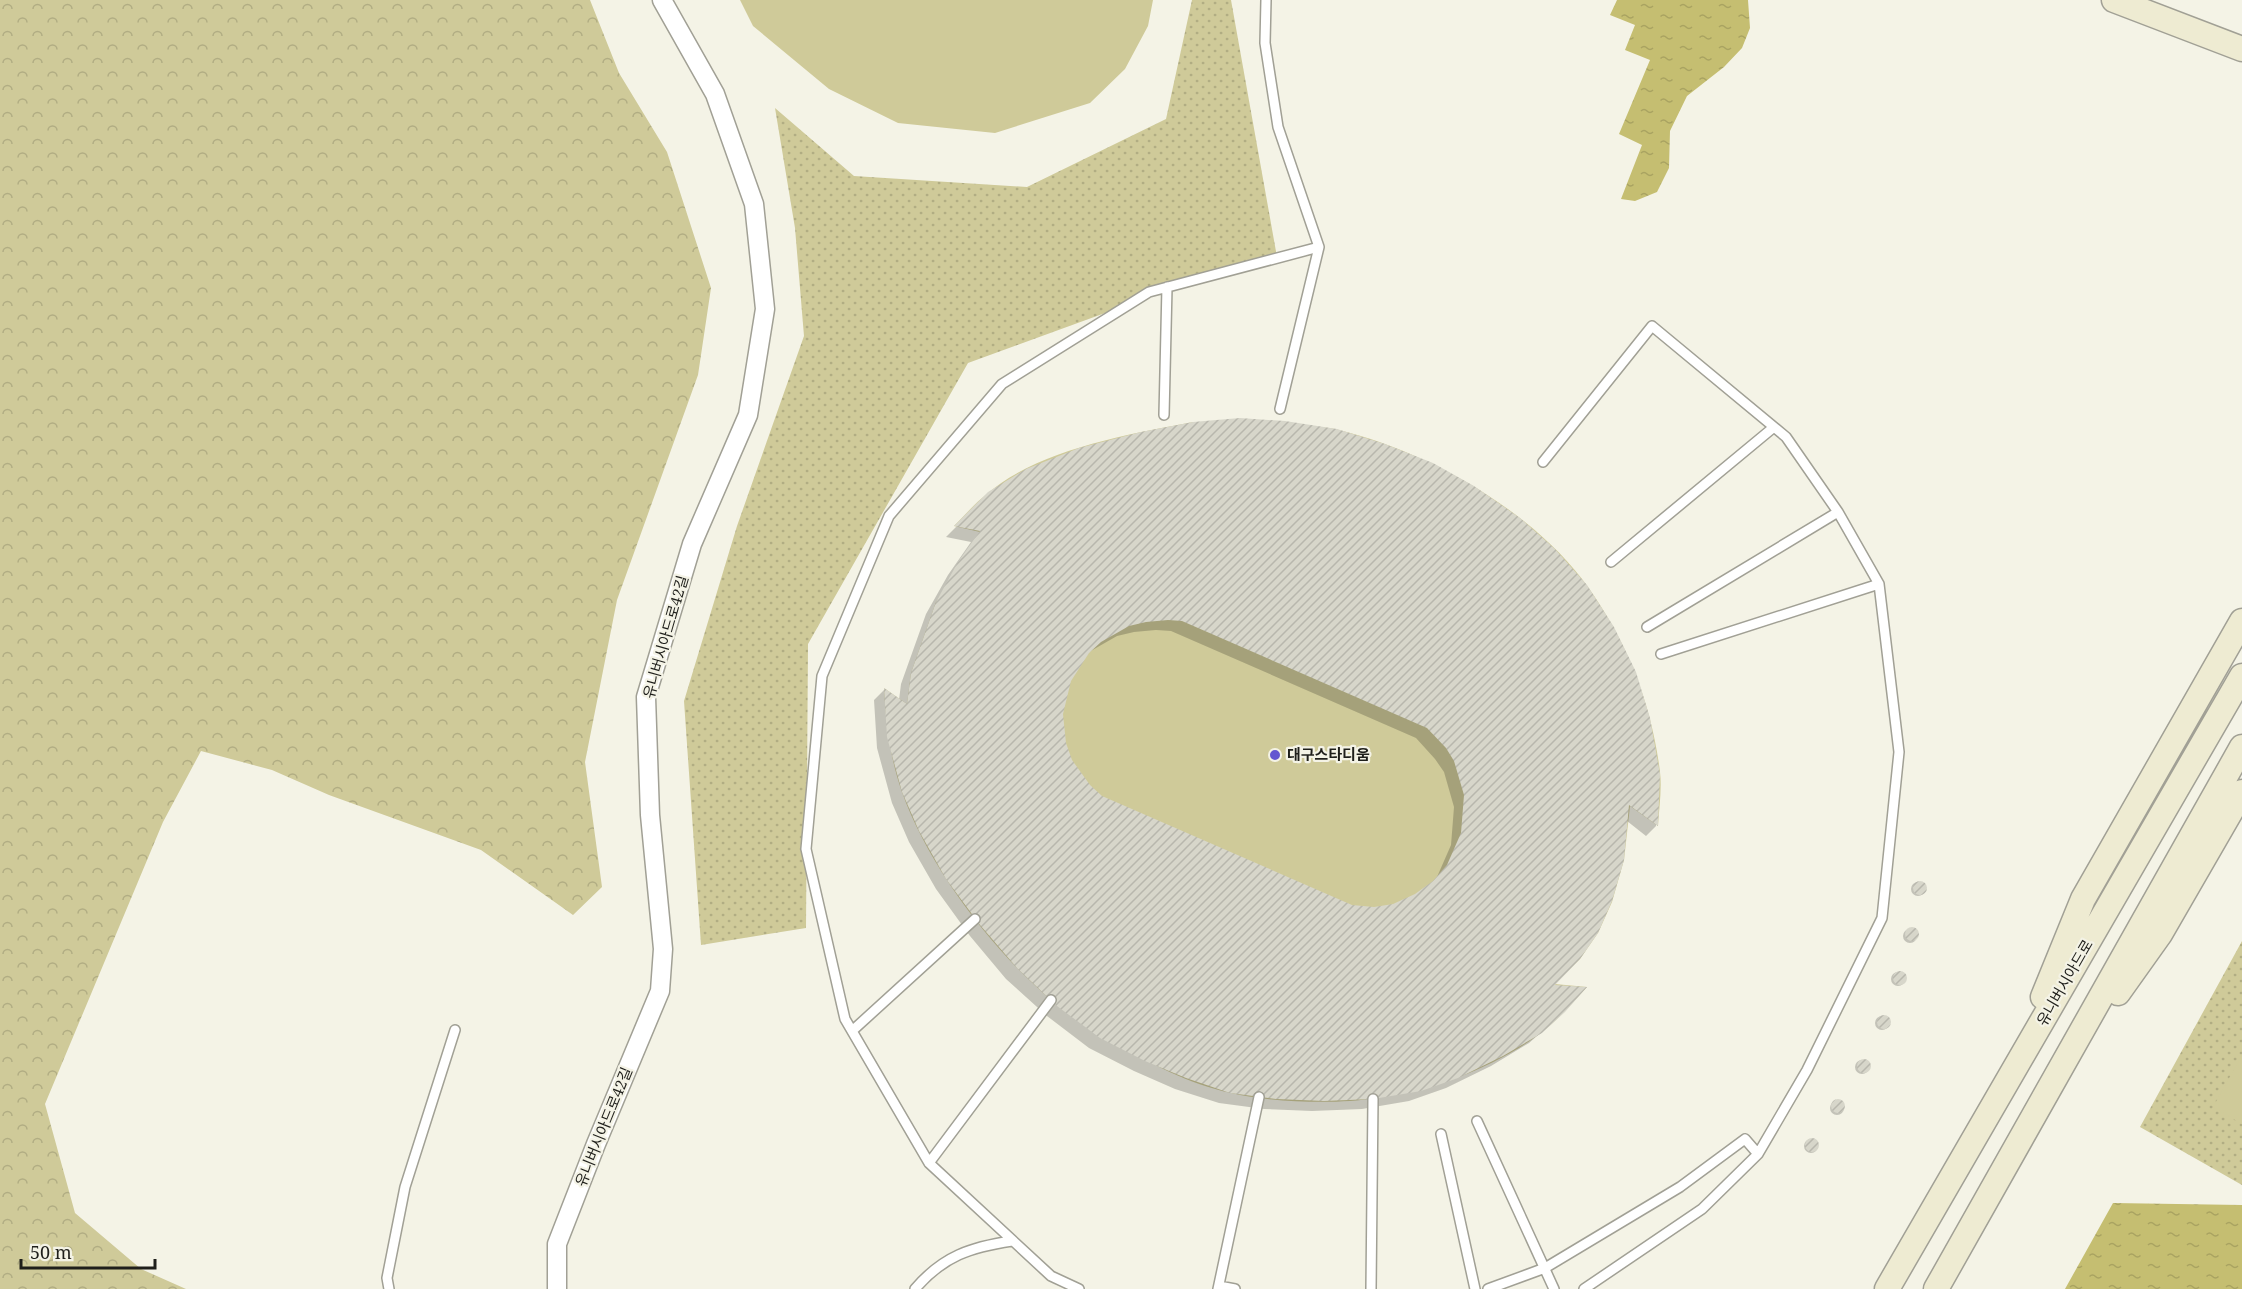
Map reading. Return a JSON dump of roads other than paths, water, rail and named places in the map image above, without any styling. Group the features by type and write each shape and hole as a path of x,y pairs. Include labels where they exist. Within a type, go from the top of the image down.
{"main road":[{"path":"2114,0 2242,49"},
{"path":"2014,1069 2083,899 2242,621"},
{"name":"유니버시아드로","path":"1887,1289 2242,676"},
{"path":"1936,1289 2242,747"},
{"path":"2047,1092 2160,934 2242,792"}],"street":[{"name":"유니버시아드로42길","path":"557,1289 557,1244 660,991 663,949 650,815 646,697 692,544 748,415 765,309 754,204 716,93 662,0"}],"lane":[{"path":"1266,0 1265,43 1278,127 1319,247 1280,410"},
{"path":"1079,1289 1051,1276 928,1163 845,1019 806,849 822,676 889,516 1002,384 1149,292 1319,247"},
{"path":"1164,415 1167,287"},
{"path":"1543,462 1652,326 1786,437 1838,512 1879,584 1899,752 1882,918 1807,1070 1758,1154 1702,1209 1584,1289"},
{"path":"1611,562 1774,427"},
{"path":"1647,627 1838,512"},
{"path":"1661,654 1879,584"},
{"path":"852,1031 975,919"},
{"path":"928,1163 1051,1000"},
{"path":"389,1289 387,1278 405,1187 455,1030"},
{"path":"1235,1289 1219,1287 1259,1097"},
{"path":"1371,1289 1373,1099"},
{"path":"1477,1121 1554,1289"},
{"path":"1441,1134 1475,1289"},
{"path":"1488,1289 1545,1268 1680,1187 1746,1139 1758,1154"},
{"path":"915,1289 926,1276 950,1258 978,1246 1012,1240"}],"water":[{"path":"1617,0 1748,0 1750,28 1742,48 1724,67 1687,96 1670,131 1669,168 1657,192 1635,201 1621,199 1642,145 1619,134 1650,60 1625,50 1635,25 1610,15"},
{"path":"2113,1203 2242,1205 2242,1289 2065,1289"}],"place":[{"name":"대구스타디움","path":"1275,755"}]}
